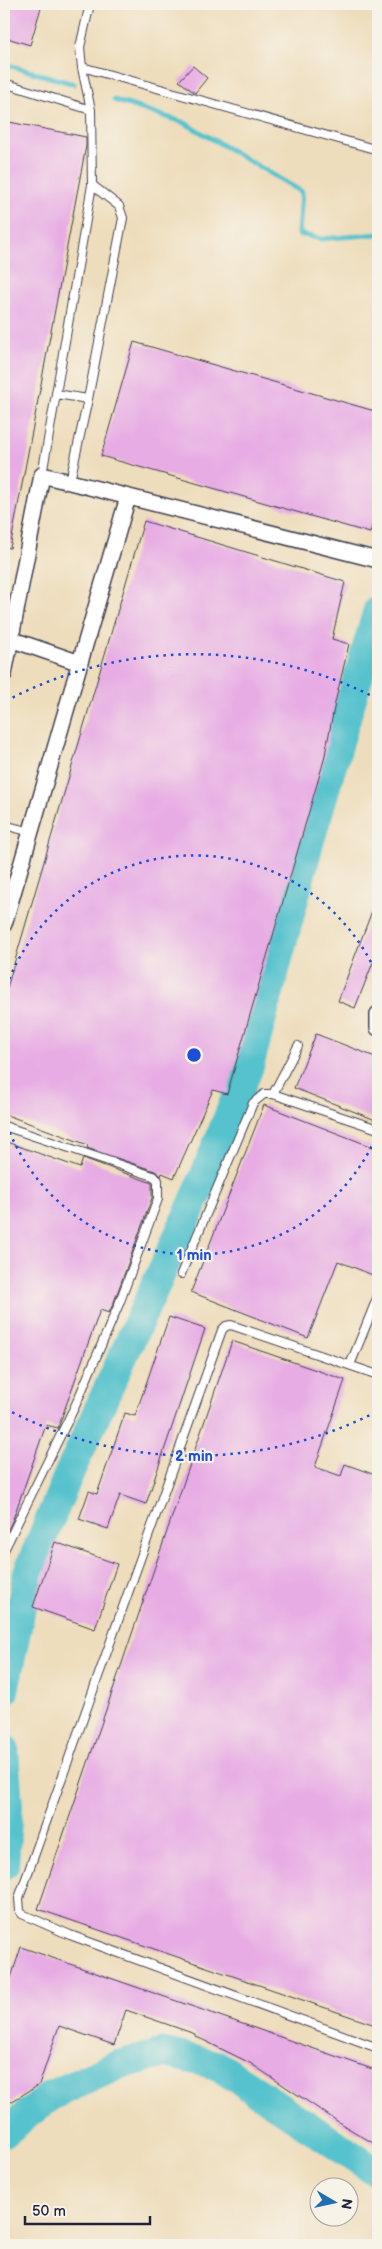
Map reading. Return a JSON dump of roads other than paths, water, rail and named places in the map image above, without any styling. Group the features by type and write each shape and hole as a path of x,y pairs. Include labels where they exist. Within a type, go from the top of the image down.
{"street":[{"path":"4,674 42,476 70,481 377,560"},
{"path":"4,924 128,497"},
{"path":"10,639 80,662"},
{"path":"378,1014 378,1028"}],"lane":[{"path":"42,476 92,185 92,110 82,67 80,47 90,4"},
{"path":"82,67 378,150"},
{"path":"4,83 92,110"},
{"path":"70,481 123,218 120,206 92,185"},
{"path":"56,394 88,399"},
{"path":"4,825 31,832"},
{"path":"273,1094 298,1046"},
{"path":"181,1274 253,1103 264,1094 273,1094 378,1129"},
{"path":"4,1126 153,1176 158,1180 159,1186 158,1199 119,1304 76,1404 4,1550"},
{"path":"350,1365 378,1296"},
{"path":"378,1375 231,1325 226,1326 222,1330 19,1898 22,1914 70,1935 378,2048"}],"waterway":[{"path":"4,64 74,84"},
{"path":"114,100 185,123 302,192 299,234 321,239 378,234"},
{"path":"4,1691 28,1572 68,1476 196,1197 249,1066 309,843 378,610"},
{"path":"4,1749 8,1805 4,1865"},
{"path":"4,2133 50,2096 118,2065 165,2053 217,2065 378,2173"}]}
